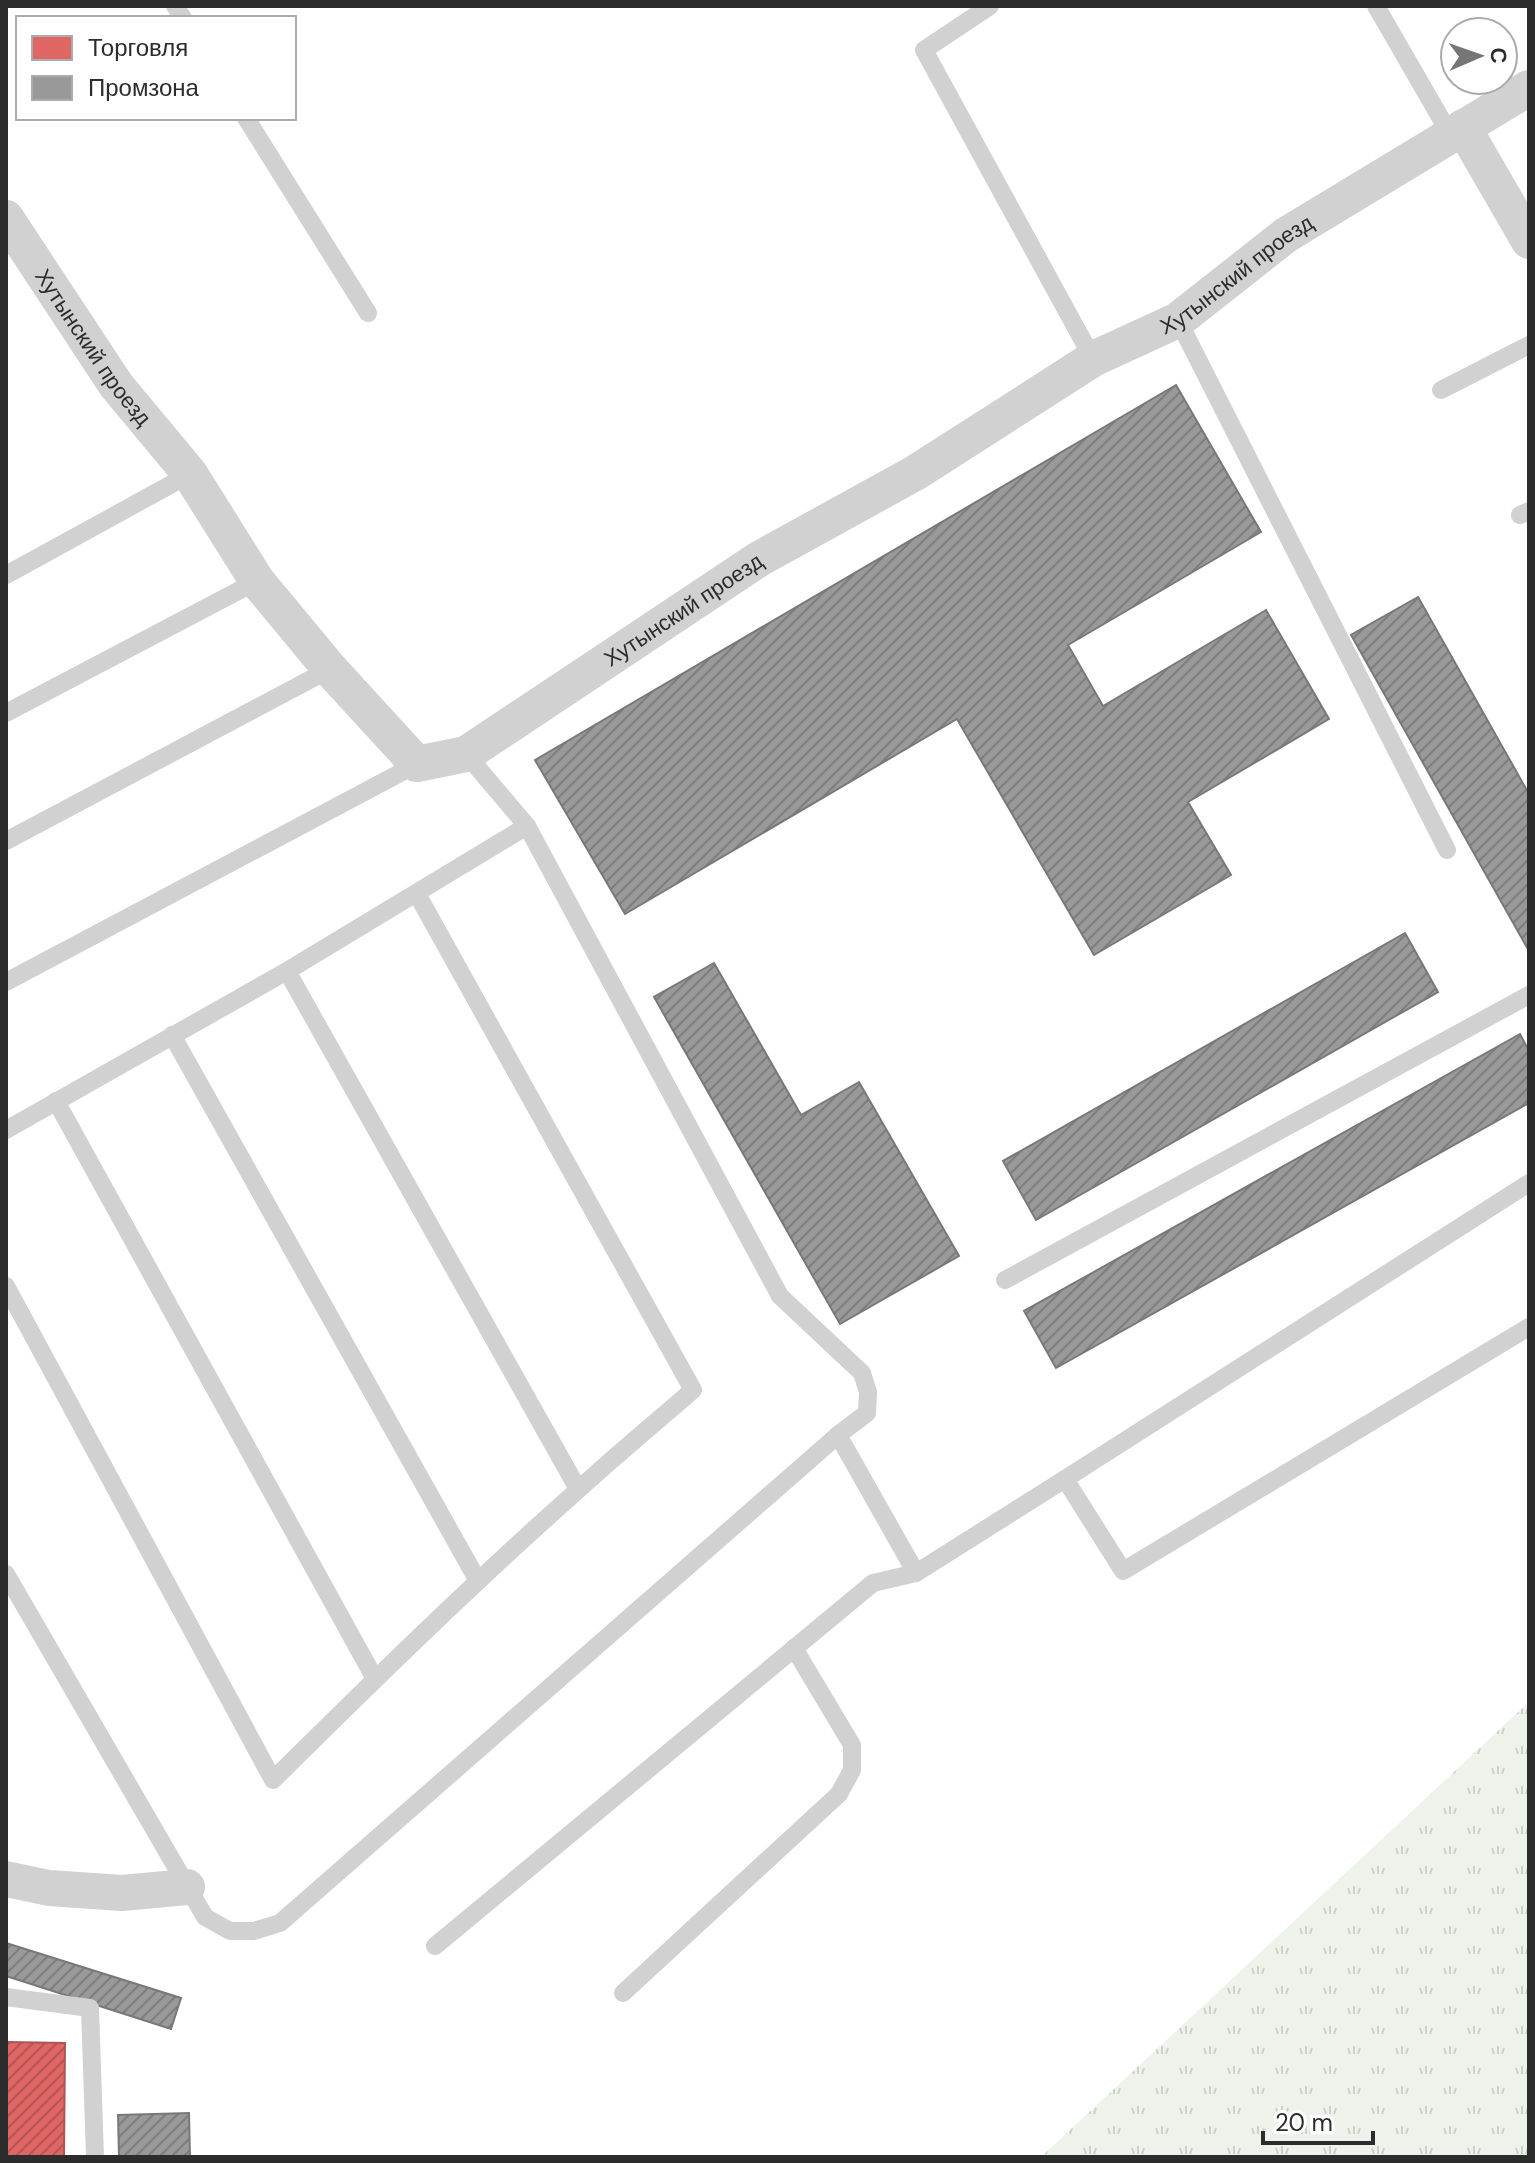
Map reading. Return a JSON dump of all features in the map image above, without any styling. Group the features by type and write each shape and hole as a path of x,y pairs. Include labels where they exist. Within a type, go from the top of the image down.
{"street":[{"name":"Хутынский проезд","path":"6,218 116,385 190,474 257,581 330,669 417,764 466,754 759,559 915,473 1093,359 1178,320 1286,235 1529,88"},
{"path":"1457,132 1529,241"},
{"path":"6,1879 49,1888 122,1893 187,1887"}],"lane":[{"path":"990,6 924,50 1093,359"},
{"path":"1376,6 1457,132"},
{"path":"247,120 368,313"},
{"path":"1178,320 1447,850"},
{"path":"1441,390 1529,345"},
{"path":"6,575 190,474"},
{"path":"6,713 257,581"},
{"path":"6,841 330,669"},
{"path":"6,1574 205,1917 230,1931 254,1931 280,1923 838,1435 867,1413 868,1392 862,1373 780,1296 527,826 466,754"},
{"path":"6,982 417,764"},
{"path":"6,1130 287,971 527,826"},
{"path":"6,1286 273,1780 478,1581 693,1390 417,894"},
{"path":"287,971 578,1489"},
{"path":"1005,1280 1529,995"},
{"path":"172,1035 478,1581"},
{"path":"56,1101 375,1679"},
{"path":"435,1946 873,1583 916,1573 1529,1183"},
{"path":"1065,1479 1123,1571 1529,1327"},
{"path":"838,1435 916,1573"},
{"path":"623,1993 839,1794 852,1770 852,1745 794,1648"},
{"path":"6,1997 90,2008 95,2157"}],"green space":[{"path":"1529,1702 1529,2157 1041,2157"}],"building: Торговля":[{"path":"6,2042 65,2043 64,2157 6,2157"}],"building: Промзона":[{"path":"1176,385 1261,532 1068,645 1103,706 1266,610 1329,719 1188,802 1231,875 1094,955 957,719 625,914 535,760"},
{"path":"1418,597 1529,794 1529,951 1351,635"},
{"path":"1405,933 1438,992 1036,1220 1003,1161"},
{"path":"714,963 801,1115 859,1082 959,1256 840,1324 654,997"},
{"path":"1520,1034 1529,1051 1529,1103 1056,1368 1024,1311"},
{"path":"6,1943 181,1998 171,2029 6,1976"},
{"path":"189,2113 190,2157 119,2157 118,2115"}]}
